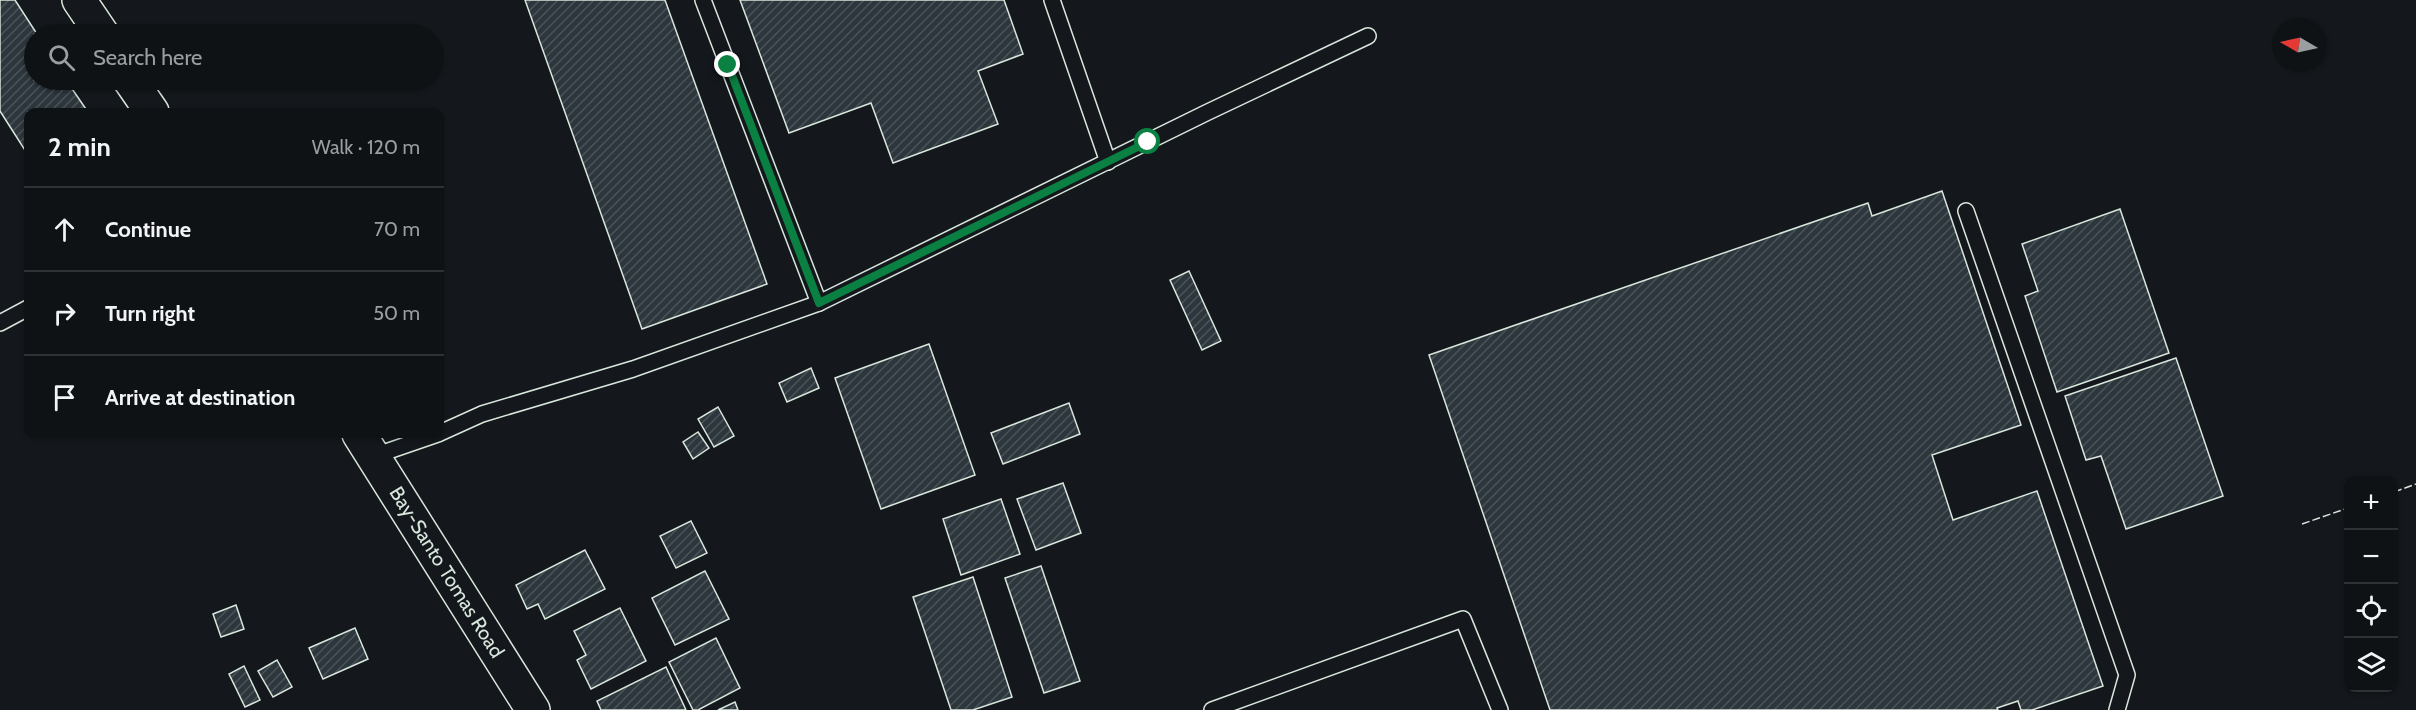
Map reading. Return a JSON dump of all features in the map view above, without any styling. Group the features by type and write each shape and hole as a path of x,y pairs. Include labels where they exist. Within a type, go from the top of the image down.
{"main road":[{"path":"80,0 96,24"},
{"path":"137,90 149,108"},
{"name":"Bay-Santo Tomas Road","path":"367,445 534,710"}],"lane":[{"path":"703,0 819,303"},
{"path":"1052,0 1108,162"},
{"path":"444,431 482,414 633,369 819,303 1368,36"},
{"path":"1966,211 2127,675 2117,710"},
{"path":"0,323 24,310"},
{"path":"367,445 409,438"},
{"path":"1212,710 1463,619 1500,710"}],"building":[{"path":"0,0 15,0 31,24 24,24 24,90 73,90 85,108 24,108 24,149 0,111"},
{"path":"525,0 665,0 767,284 642,329"},
{"path":"740,0 1004,0 1023,54 978,71 998,124 893,163 871,103 789,133"},
{"path":"1942,191 2021,425 1932,455 1953,520 2037,491 2103,686 2032,710 2021,710 2018,701 1997,708 1998,710 1550,710 1429,355 1868,203 1872,216"},
{"path":"2120,209 2169,353 2057,392 2025,296 2038,291 2022,244"},
{"path":"1189,271 1221,341 1202,350 1170,280"},
{"path":"929,344 975,475 881,509 835,378"},
{"path":"2176,358 2223,496 2126,529 2101,456 2086,460 2065,396"},
{"path":"811,368 819,388 787,402 779,383"},
{"path":"1069,403 1080,434 1003,464 991,433"},
{"path":"718,407 734,436 714,447 698,419"},
{"path":"698,432 709,448 693,459 683,442"},
{"path":"1063,483 1081,533 1036,550 1017,499"},
{"path":"1001,499 1020,554 961,575 943,519"},
{"path":"691,521 707,553 676,568 660,536"},
{"path":"585,550 605,589 545,619 538,604 527,609 516,585"},
{"path":"1041,566 1080,681 1044,693 1005,578"},
{"path":"705,571 729,619 675,645 652,598"},
{"path":"973,577 1012,697 973,710 951,710 913,597"},
{"path":"236,605 244,629 221,637 213,614"},
{"path":"620,608 646,661 591,689 577,660 586,655 574,631"},
{"path":"355,628 368,659 323,679 309,648"},
{"path":"716,638 740,688 698,710 693,710 669,662"},
{"path":"277,660 292,687 273,697 258,671"},
{"path":"244,666 260,700 245,707 229,674"},
{"path":"666,667 686,710 601,710 597,701"},
{"path":"735,702 738,710 718,710"}],"fence":[{"path":"2398,491 2416,484"},
{"path":"2302,524 2344,509"}],"route":[{"path":"728,65 819,303 1148,142"}]}
